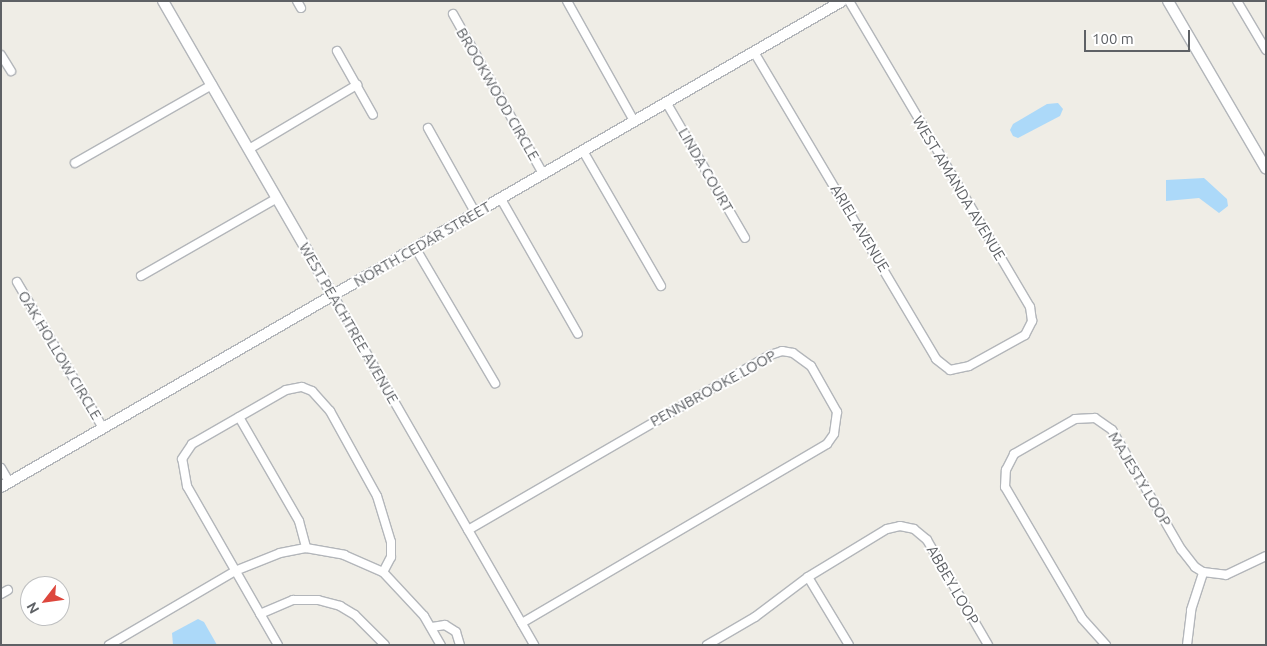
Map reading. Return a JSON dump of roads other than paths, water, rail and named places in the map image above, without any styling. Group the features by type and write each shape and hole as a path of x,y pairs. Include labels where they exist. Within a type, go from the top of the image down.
{"street":[{"name":"WEST PEACHTREE AVENUE","path":"164,1 534,645"},
{"path":"567,1 634,121"},
{"name":"NORTH CEDAR STREET","path":"5,485 842,1"},
{"name":"WEST AMANDA AVENUE","path":"849,1 1030,307 1032,321 1024,335 984,358"},
{"path":"1168,1 1266,168"},
{"path":"1237,1 1266,50"},
{"name":"BROOKWOOD CIRCLE","path":"453,14 543,174"},
{"path":"338,51 373,115"},
{"name":"ARIEL AVENUE","path":"754,52 936,359 943,367 958,371 984,358"},
{"path":"1,54 11,71"},
{"path":"75,163 212,85"},
{"path":"249,149 357,86"},
{"name":"LINDA COURT","path":"666,102 744,238"},
{"path":"428,128 476,214"},
{"path":"583,151 661,286"},
{"path":"141,276 277,198"},
{"path":"501,199 578,334"},
{"path":"416,249 495,383"},
{"name":"OAK HOLLOW CIRCLE","path":"17,282 103,428"},
{"name":"PENNBROOKE LOOP","path":"468,530 770,355 782,351 800,356 811,366 837,412 834,434 827,444 522,623"},
{"path":"278,645 187,486 182,459 192,444 293,388 312,391 322,399 368,478 387,522 391,557 384,572"},
{"path":"239,417 299,521 306,548"},
{"name":"MAJESTY LOOP","path":"1106,645 1082,618 1009,496 1005,479 1014,454 1075,419 1086,417 1104,422 1119,441 1189,561 1203,572"},
{"path":"1,468 5,485"},
{"name":"ABBEY LOOP","path":"707,645 755,617 808,577 887,529 900,526 914,528 927,540 988,645"},
{"path":"109,645 236,571 280,553 306,548 344,555 384,572 432,628 441,645"},
{"path":"1187,645 1191,610 1203,572 1216,575 1236,572 1266,556"},
{"path":"808,577 849,645"},
{"path":"260,614 293,600 318,600 340,606 355,615 385,645"},
{"path":"432,628 445,624 456,632 460,645"}],"water":[{"path":"1058,103 1063,109 1060,116 1018,138 1013,136 1010,130 1013,124 1047,104"},
{"path":"1204,178 1227,199 1228,206 1219,213 1199,198 1166,201 1166,180"},
{"path":"198,619 204,622 217,645 173,645 172,633"}]}
